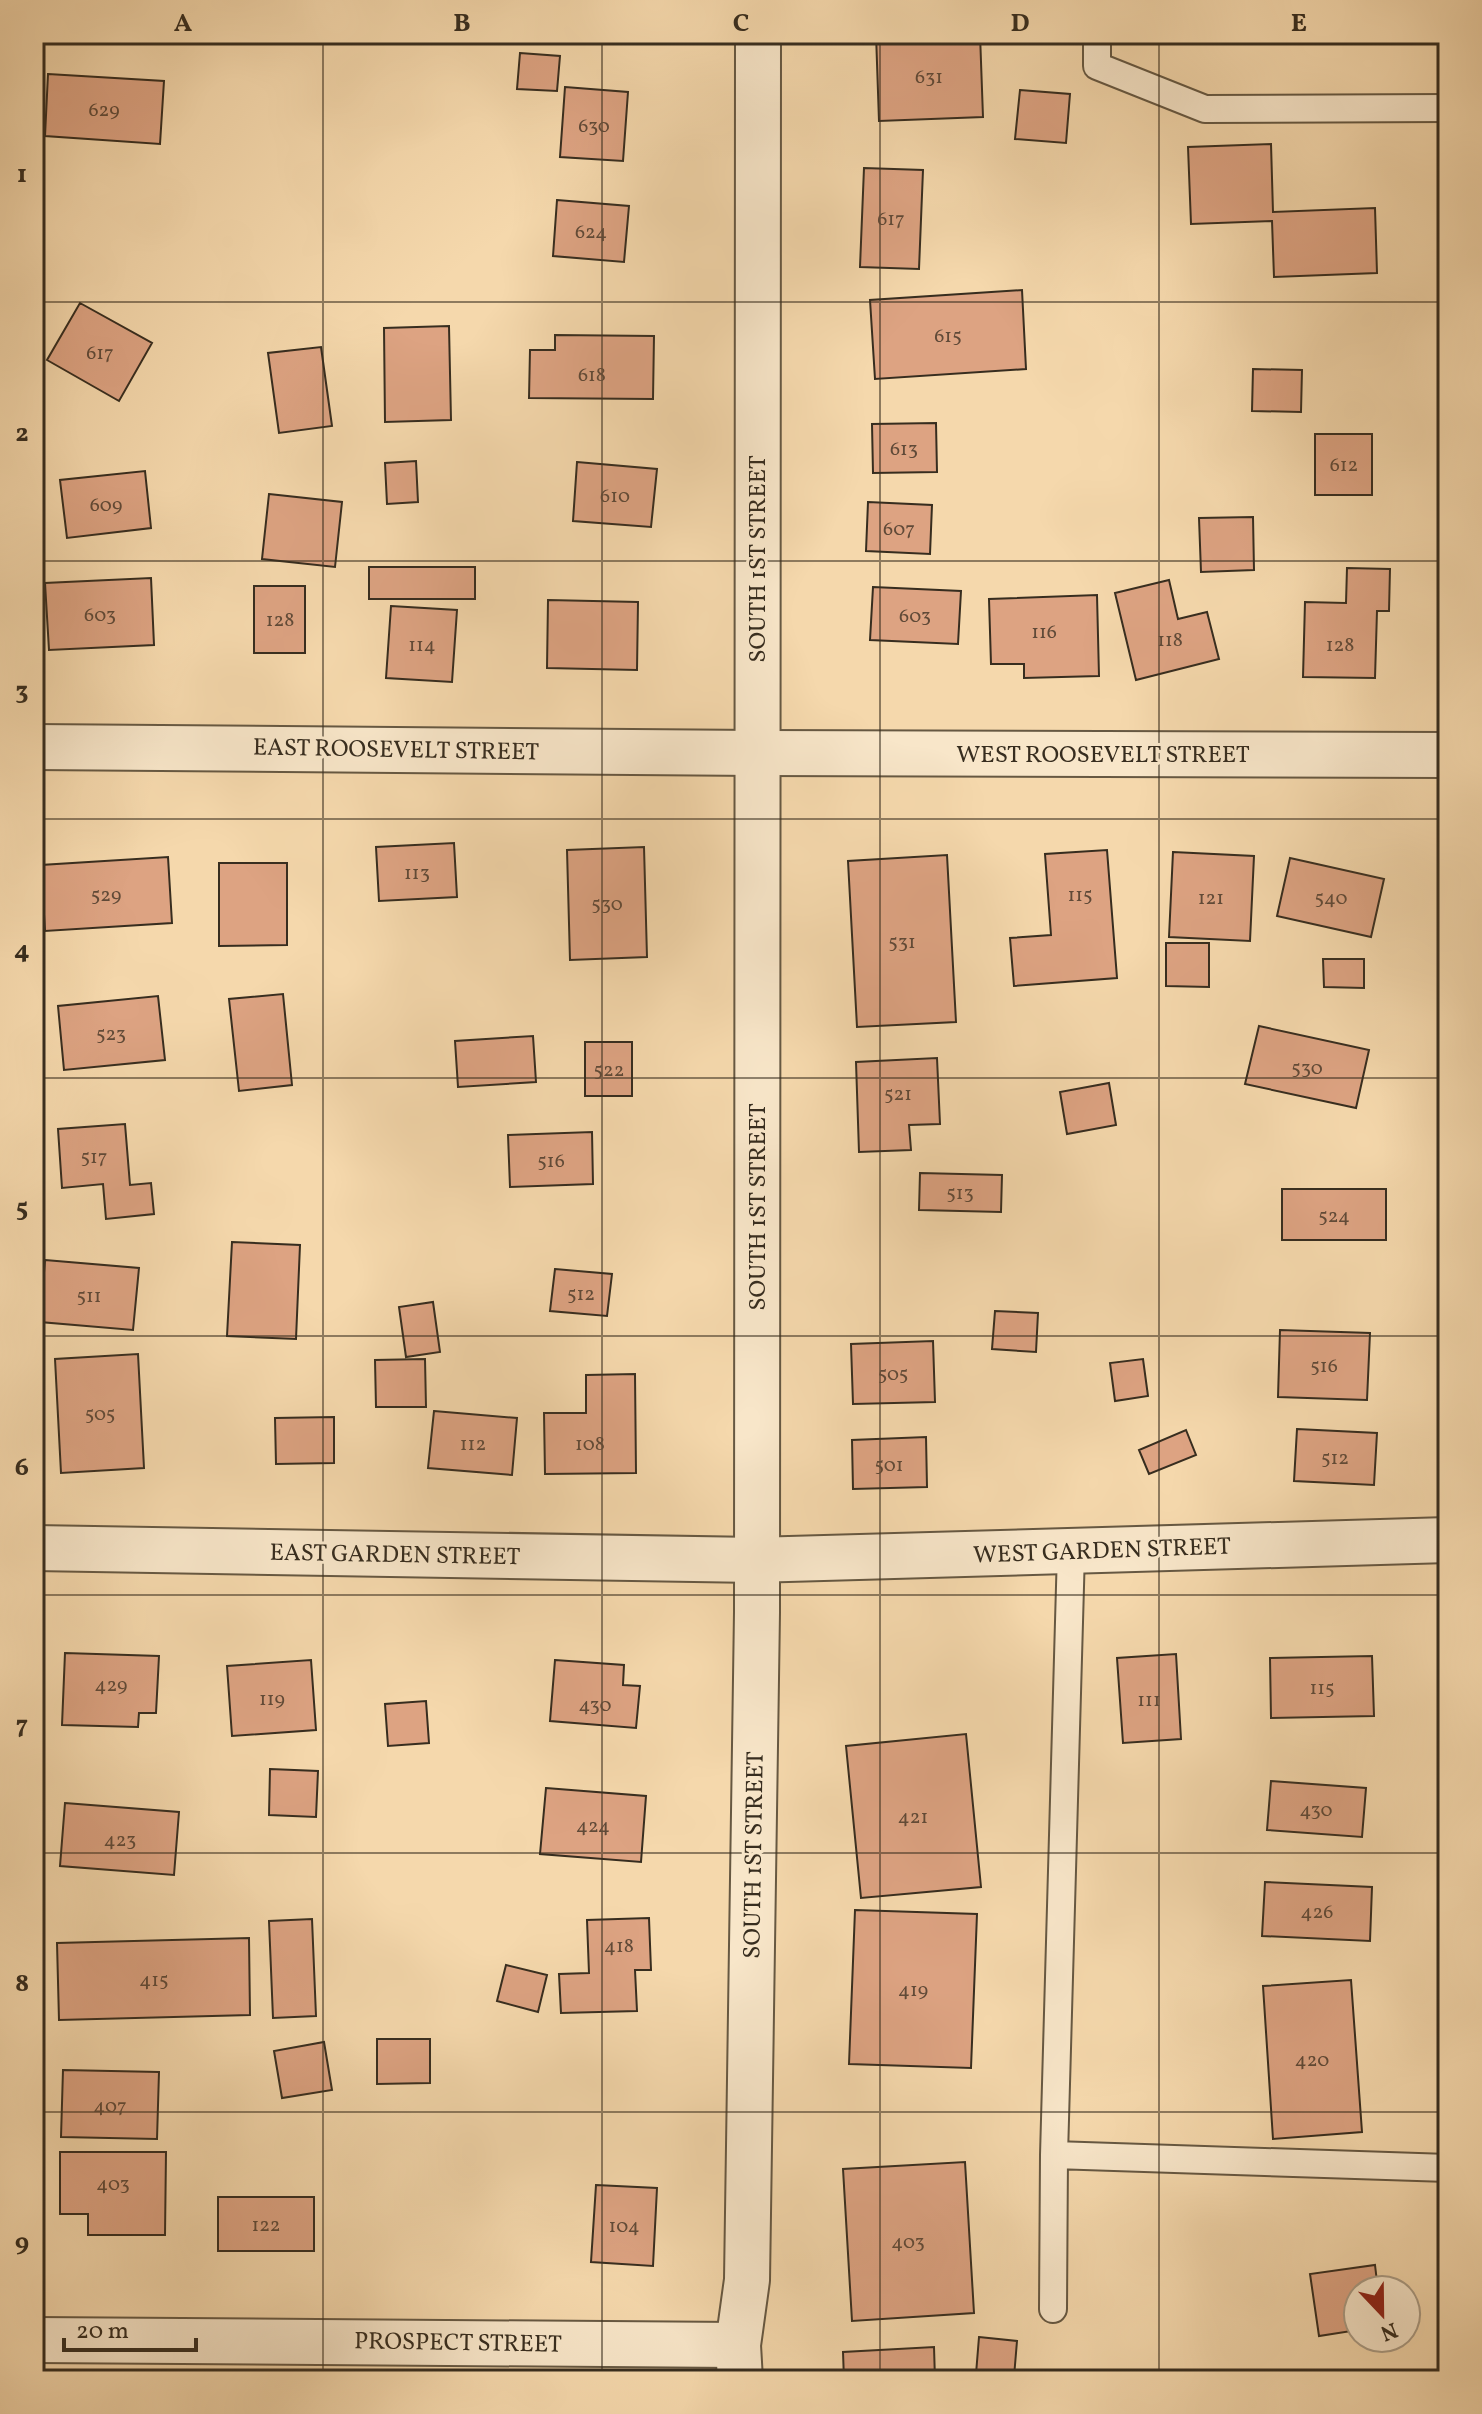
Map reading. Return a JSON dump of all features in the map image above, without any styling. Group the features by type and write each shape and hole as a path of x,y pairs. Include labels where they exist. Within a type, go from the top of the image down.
{"street":[{"name":"SOUTH 1ST STREET","path":"739,2362 747,2280 756,1560 758,34"},
{"name":"EAST ROOSEVELT STREET","path":"34,747 757,753"},
{"name":"WEST ROOSEVELT STREET","path":"757,753 1448,755"},
{"name":"WEST GARDEN STREET","path":"756,1560 1448,1540"},
{"name":"EAST GARDEN STREET","path":"34,1548 756,1560"},
{"name":"PROSPECT STREET","path":"34,2340 739,2362"}],"lane":[{"path":"1097,34 1097,66 1205,109 1448,108"},
{"path":"1053,2309 1054,2155 1071,1551"},
{"path":"1054,2155 1448,2168"}],"building":[{"path":"264,34 326,34 326,37 264,37"},
{"path":"876,34 980,34 983,117 879,121"},
{"path":"520,53 560,56 557,91 517,89"},
{"path":"48,74 164,81 160,144 45,136"},
{"path":"565,87 628,92 623,161 560,157"},
{"path":"1020,90 1070,94 1066,143 1015,139"},
{"path":"1271,144 1273,212 1375,208 1377,273 1274,277 1272,221 1191,224 1188,147"},
{"path":"864,168 923,170 919,269 860,267"},
{"path":"557,200 629,206 624,262 553,256"},
{"path":"1022,290 1026,369 875,379 870,300"},
{"path":"80,303 152,343 119,401 47,360"},
{"path":"449,326 451,420 385,422 384,328"},
{"path":"555,335 654,336 653,399 529,398 530,350 555,350"},
{"path":"321,347 332,426 279,433 268,353"},
{"path":"1253,369 1302,370 1301,412 1252,411"},
{"path":"936,423 937,472 873,473 872,424"},
{"path":"1315,434 1372,434 1372,495 1315,495"},
{"path":"416,461 418,502 387,504 385,463"},
{"path":"577,462 657,469 651,527 573,521"},
{"path":"145,471 151,528 67,538 60,480"},
{"path":"269,494 342,502 335,567 262,559"},
{"path":"868,502 932,505 930,554 866,551"},
{"path":"1253,517 1254,570 1201,572 1199,518"},
{"path":"369,567 475,567 475,599 369,599"},
{"path":"1347,568 1390,569 1389,611 1377,611 1375,678 1303,677 1305,602 1346,603"},
{"path":"151,578 154,645 49,650 45,583"},
{"path":"1169,580 1178,619 1207,612 1219,659 1136,680 1115,593"},
{"path":"254,586 305,586 305,653 254,653"},
{"path":"873,587 961,591 958,644 870,640"},
{"path":"1097,595 1099,676 1024,678 1024,664 991,664 989,599"},
{"path":"548,600 638,602 637,670 547,668"},
{"path":"391,606 457,610 452,682 386,678"},
{"path":"454,843 457,897 379,901 376,847"},
{"path":"644,847 647,957 570,960 567,850"},
{"path":"1107,850 1117,978 1014,986 1010,938 1051,935 1045,854"},
{"path":"1173,852 1254,856 1250,941 1169,937"},
{"path":"947,855 956,1022 857,1027 848,861"},
{"path":"168,857 172,923 45,931 41,865"},
{"path":"1290,858 1384,879 1371,937 1277,916"},
{"path":"219,863 287,863 287,945 219,946"},
{"path":"1166,943 1209,943 1209,987 1166,986"},
{"path":"1323,959 1364,959 1364,988 1324,987"},
{"path":"283,994 292,1085 239,1091 229,999"},
{"path":"158,996 165,1060 64,1070 58,1006"},
{"path":"1259,1026 1369,1050 1356,1108 1245,1084"},
{"path":"533,1036 536,1082 458,1087 455,1041"},
{"path":"585,1042 632,1042 632,1096 585,1096"},
{"path":"937,1058 940,1124 909,1125 911,1150 859,1152 856,1062"},
{"path":"1109,1083 1116,1125 1067,1134 1060,1092"},
{"path":"125,1124 130,1185 151,1183 154,1214 106,1219 103,1184 62,1188 58,1129"},
{"path":"592,1132 593,1184 510,1187 508,1135"},
{"path":"920,1173 1002,1175 1001,1212 919,1210"},
{"path":"1282,1189 1386,1189 1386,1240 1282,1240"},
{"path":"232,1242 300,1245 296,1339 227,1336"},
{"path":"45,1260 139,1268 133,1330 40,1322"},
{"path":"555,1269 612,1274 607,1316 550,1311"},
{"path":"433,1302 440,1352 406,1357 399,1307"},
{"path":"995,1311 1038,1313 1036,1352 992,1349"},
{"path":"1280,1330 1370,1333 1367,1400 1278,1397"},
{"path":"933,1341 935,1402 853,1404 851,1344"},
{"path":"138,1354 144,1468 61,1473 55,1359"},
{"path":"425,1359 426,1407 376,1407 375,1360"},
{"path":"1143,1359 1148,1396 1115,1401 1110,1363"},
{"path":"635,1374 636,1473 545,1474 544,1413 586,1413 586,1375"},
{"path":"434,1411 517,1418 512,1475 428,1468"},
{"path":"334,1417 334,1463 276,1464 275,1418"},
{"path":"1297,1429 1377,1433 1374,1485 1294,1481"},
{"path":"1186,1430 1196,1455 1149,1474 1139,1450"},
{"path":"926,1437 927,1487 853,1489 852,1440"},
{"path":"65,1653 159,1656 156,1713 139,1713 138,1727 62,1725"},
{"path":"1176,1654 1181,1739 1123,1743 1117,1658"},
{"path":"1372,1656 1374,1716 1271,1718 1270,1658"},
{"path":"311,1660 316,1730 232,1736 227,1666"},
{"path":"555,1660 624,1665 623,1685 640,1686 636,1728 550,1721"},
{"path":"426,1701 429,1743 388,1746 385,1704"},
{"path":"966,1734 981,1887 861,1898 846,1746"},
{"path":"270,1769 318,1771 316,1817 269,1815"},
{"path":"1271,1781 1366,1788 1362,1837 1267,1830"},
{"path":"546,1788 646,1796 641,1862 540,1854"},
{"path":"65,1803 179,1812 174,1875 60,1866"},
{"path":"1265,1882 1372,1887 1370,1941 1262,1936"},
{"path":"855,1910 977,1914 971,2068 849,2064"},
{"path":"649,1918 651,1970 635,1970 637,2011 561,2013 559,1974 589,1973 587,1920"},
{"path":"312,1919 316,2016 273,2018 269,1921"},
{"path":"249,1938 250,2015 59,2020 57,1943"},
{"path":"506,1965 547,1975 538,2012 497,2001"},
{"path":"1351,1980 1362,2132 1273,2139 1263,1986"},
{"path":"377,2039 430,2039 430,2083 377,2084"},
{"path":"324,2042 332,2090 282,2098 274,2051"},
{"path":"63,2070 159,2072 157,2139 61,2137"},
{"path":"60,2152 166,2152 165,2235 88,2235 88,2214 60,2214"},
{"path":"965,2162 974,2313 852,2321 843,2169"},
{"path":"596,2185 657,2188 653,2266 591,2262"},
{"path":"218,2197 314,2197 314,2251 218,2251"},
{"path":"1375,2265 1376,2274 1342,2274 1342,2332 1319,2336 1310,2274"},
{"path":"979,2337 1017,2341 1014,2377 976,2374"},
{"path":"934,2347 935,2380 844,2380 843,2352"}]}
